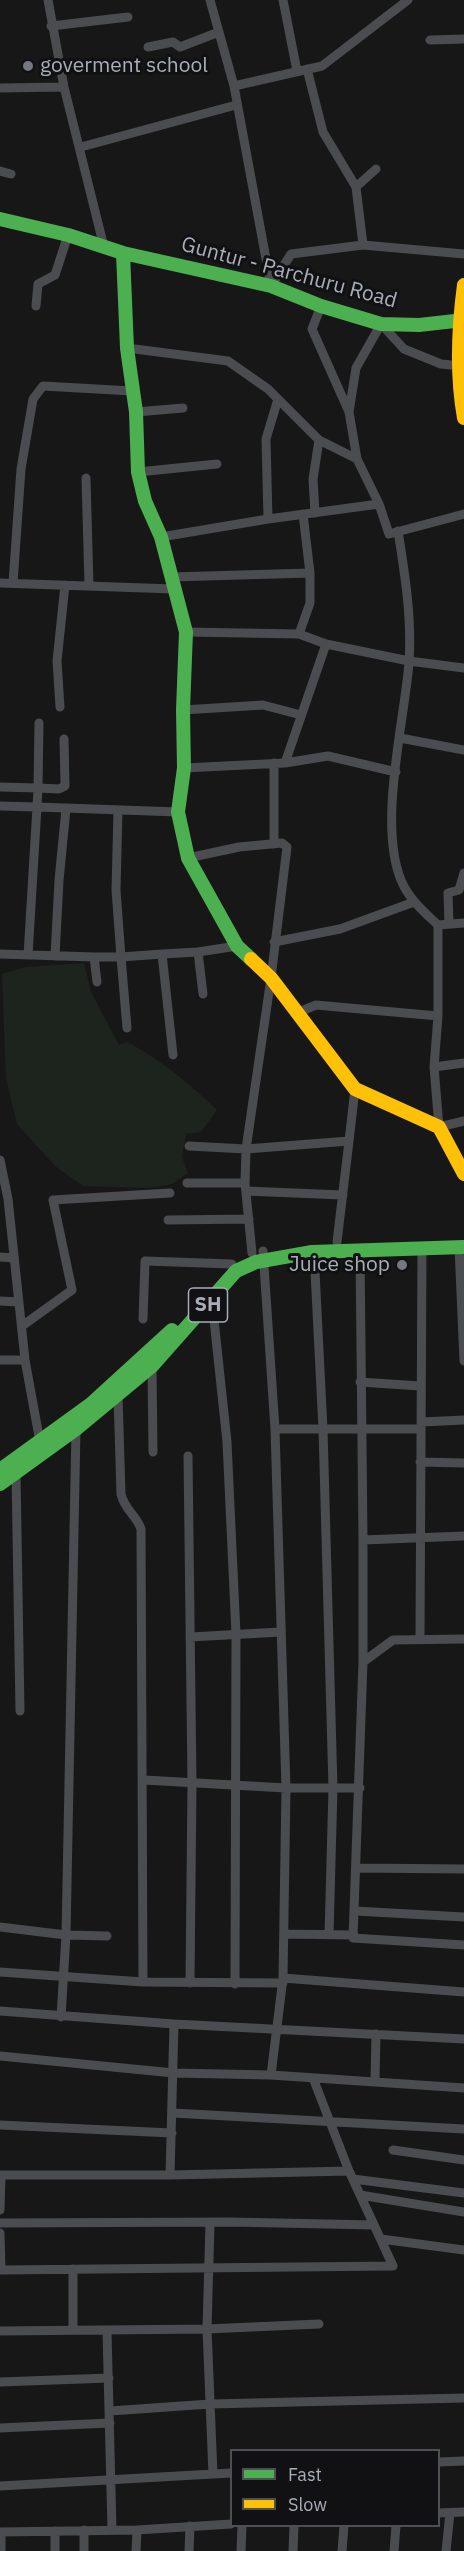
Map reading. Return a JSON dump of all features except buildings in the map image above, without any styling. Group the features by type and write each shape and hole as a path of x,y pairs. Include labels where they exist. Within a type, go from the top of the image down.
{"street":[{"path":"48,0 64,87 81,147 104,247"},
{"path":"210,0 234,86 271,286"},
{"path":"283,0 297,71"},
{"path":"234,86 322,66 408,0"},
{"path":"51,26 128,17"},
{"path":"148,47 173,42 180,47 219,32"},
{"path":"430,40 464,39"},
{"path":"307,69 323,132 356,187 363,245"},
{"path":"0,88 64,87"},
{"path":"81,147 237,105"},
{"path":"356,187 376,169"},
{"path":"0,171 11,174"},
{"name":"Guntur - Parchuru Road","path":"0,219 123,253 271,286 321,306 381,324 419,325 462,320"},
{"path":"36,306 38,284 55,275 68,236"},
{"path":"271,286 291,254 363,245 464,254"},
{"path":"123,253 127,348 136,412 138,472 145,501 161,537 186,632 183,710 184,768 178,812 188,858 237,946 271,978 299,1012 355,1089 440,1127 464,1121"},
{"path":"464,285 461,366 457,382 464,418"},
{"path":"321,306 312,329 349,412 357,459 380,504 389,534 464,514"},
{"path":"349,412 356,368 381,324 404,350 441,364 461,366"},
{"path":"127,348 228,361 278,399 319,440 357,459"},
{"path":"13,583 21,469 33,399 43,386 132,391"},
{"path":"268,519 266,439 278,399"},
{"path":"136,412 183,408"},
{"path":"315,513 313,479 319,440"},
{"path":"138,472 217,464"},
{"path":"86,478 89,586"},
{"path":"161,537 268,519 380,504"},
{"path":"300,634 310,603 310,573 303,514"},
{"path":"398,531 409,607 409,661 390,827 400,879 414,902 438,925 438,1016 434,1067 440,1127 464,1174"},
{"path":"0,583 89,586 172,583 310,573"},
{"path":"60,707 57,661 65,585"},
{"path":"186,632 300,634 326,644 409,661 464,668"},
{"path":"285,763 326,644"},
{"path":"183,710 263,705 301,715"},
{"path":"28,955 38,788 39,723"},
{"path":"400,738 464,750"},
{"path":"0,787 62,789 65,786 64,739"},
{"path":"184,768 285,763 327,756 396,772"},
{"path":"274,763 274,844"},
{"path":"0,806 178,812"},
{"path":"55,956 66,809"},
{"path":"118,810 116,890 127,1029"},
{"path":"188,858 216,851 282,843 286,847 271,978 246,1149 249,1219 260,1254 275,1429 286,1788 283,1980 271,2075"},
{"path":"449,924 448,893 459,890 464,873"},
{"path":"274,942 340,929 414,902"},
{"path":"438,925 464,923"},
{"path":"0,954 121,957 198,952 237,946"},
{"path":"198,952 203,994"},
{"path":"162,954 173,1055"},
{"path":"94,957 97,982"},
{"path":"299,1012 316,1005 438,1016"},
{"path":"434,1067 464,1063"},
{"path":"337,1242 355,1089"},
{"path":"189,1146 246,1149 350,1141"},
{"path":"0,1160 25,1360 40,1442"},
{"path":"187,1183 344,1195"},
{"path":"22,1326 72,1290 53,1200 170,1193"},
{"path":"168,1220 249,1219"},
{"name":"SH","path":"0,1470 91,1404 138,1364 174,1328 232,1263 305,1244 337,1242 462,1244"},
{"path":"462,1244 464,1361"},
{"name":"SH","path":"0,1484 76,1429 152,1366 212,1301 236,1271 260,1254 422,1248 462,1244"},
{"path":"420,1638 422,1248"},
{"path":"360,1250 363,1662 353,1938 464,1945"},
{"path":"314,1252 324,1429 333,1788 329,1935"},
{"path":"0,1257 14,1258"},
{"path":"143,1319 145,1261 232,1263"},
{"path":"0,1301 18,1302"},
{"path":"212,1301 227,1442 236,1634 235,1984"},
{"path":"0,1360 25,1360"},
{"path":"152,1366 153,1452"},
{"path":"360,1382 420,1386"},
{"path":"118,1396 121,1494 123,1503 141,1529 144,1780 143,1982"},
{"path":"275,1429 421,1426 464,1420"},
{"path":"61,2017 66,1935 76,1429"},
{"path":"188,1456 192,1783 190,1983"},
{"path":"420,1462 464,1463"},
{"path":"16,1473 20,1711"},
{"path":"363,1540 464,1536"},
{"path":"190,1637 281,1632"},
{"path":"363,1662 389,1641 420,1638 464,1639"},
{"path":"144,1780 286,1788 360,1788"},
{"path":"357,1868 464,1869"},
{"path":"355,1911 464,1917"},
{"path":"0,1927 66,1935 107,1936"},
{"path":"285,1934 354,1935"},
{"path":"0,1972 143,1982 235,1984 283,1980 464,1992"},
{"path":"0,2011 174,2024 464,2039"},
{"path":"170,2175 174,2024"},
{"path":"375,2080 376,2034"},
{"path":"0,2056 174,2073 375,2080 464,2088"},
{"path":"0,2233 1,2270 393,2266 351,2175 313,2078"},
{"path":"172,2113 464,2129"},
{"path":"0,2125 172,2133"},
{"path":"393,2150 464,2160"},
{"path":"0,2210 1,2175 351,2175 464,2193"},
{"path":"360,2195 464,2212"},
{"path":"0,2223 374,2225"},
{"path":"210,2223 207,2329 213,2474"},
{"path":"381,2239 464,2250"},
{"path":"73,2269 73,2329"},
{"path":"0,2331 207,2329 319,2324"},
{"path":"107,2331 112,2530"},
{"path":"0,2382 109,2378"},
{"path":"110,2411 210,2404 464,2398"},
{"path":"0,2428 110,2423"},
{"path":"440,2462 464,2461"},
{"path":"0,2486 230,2473"},
{"path":"440,2513 464,2512"},
{"path":"446,2551 450,2513"},
{"path":"1,2551 1,2532 137,2530 230,2524"},
{"path":"189,2551 190,2526"},
{"path":"241,2551 242,2527"},
{"path":"293,2551 294,2527"},
{"path":"342,2551 344,2527"},
{"path":"394,2551 396,2527"},
{"path":"84,2530 84,2551"},
{"path":"136,2551 137,2530"},
{"path":"55,2531 55,2551"}],"shaded area":[{"path":"84,963 91,992 119,1045 128,1042 153,1057 185,1081 217,1110 201,1132 186,1134 182,1157 188,1173 172,1184 148,1188 83,1186 55,1166 17,1124 6,1078 2,974 26,967"}],"traffic: fast":[{"path":"0,219 68,235 123,253 271,286 321,306 381,324 419,325 464,320"},
{"path":"123,253 127,348 136,412 138,472 145,501 161,537 186,632 183,710 184,768 178,812 188,858 237,946 251,959"},
{"path":"0,1484 76,1429 152,1366 236,1271 256,1262 312,1252 464,1247"},
{"path":"0,1470 91,1404 172,1330"}],"traffic: slow":[{"path":"464,285 459,352 464,418"},
{"path":"251,959 271,978 355,1089 439,1127 464,1174"}],"place":[{"name":"goverment school","path":"28,66"},
{"name":"Juice shop","path":"402,1265"}]}
